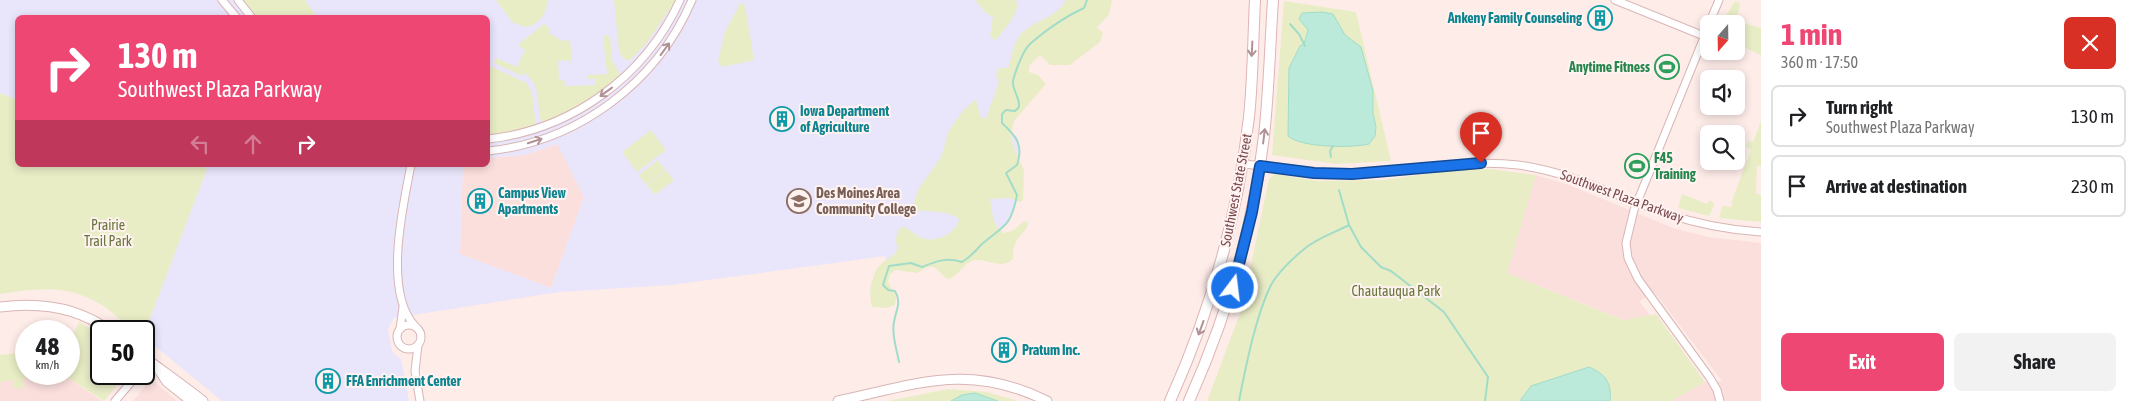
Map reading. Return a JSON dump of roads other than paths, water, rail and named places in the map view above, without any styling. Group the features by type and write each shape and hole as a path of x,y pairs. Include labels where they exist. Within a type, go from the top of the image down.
{"main road":[{"name":"Southwest State Street","path":"1170,401 1209,305 1230,230 1243,164 1249,115 1255,0"},
{"name":"Southwest State Street","path":"1189,401 1233,288 1252,212 1260,166 1268,96 1273,0"}],"street":[{"path":"222,0 234,15"},
{"path":"238,0 250,15"},
{"path":"490,139 518,134 556,121 589,104 612,88 651,48 680,0"},
{"path":"490,151 520,146 556,134 579,124 607,107 633,85 658,58 676,32 692,0"},
{"path":"1615,0 1700,34"},
{"path":"1713,15 1719,0"},
{"path":"1700,46 1629,225 1626,243 1631,265 1638,279 1710,378 1717,390 1720,401"},
{"name":"Southwest Plaza Parkway","path":"1243,164 1314,173 1352,174 1462,164 1518,165 1567,175 1692,222 1761,232"},
{"path":"411,167 402,204 399,239 398,272 403,307 398,341 405,348 414,371 420,401"},
{"path":"0,307 32,304 53,306 91,320"},
{"path":"403,307 414,326 421,333 414,371"},
{"path":"400,329 407,325 414,326"},
{"path":"405,348 412,349 418,345"},
{"path":"155,367 173,376 203,401"},
{"path":"159,369 167,382 191,401"},
{"path":"838,401 930,380 958,378 1005,384 1047,401"},
{"path":"116,401 129,385"}],"waterway":[{"path":"899,362 893,332 898,299 895,291 888,290 883,285 889,266 911,263 922,267 937,261 947,260 962,262 1009,220 1017,195 1006,173 1017,165 1020,152 1015,137 1002,123 1002,114 1006,110 1015,111 1019,107 1013,84 1016,72 1029,45 1055,25 1084,8 1087,0"},
{"path":"1290,24 1299,34 1305,46"},
{"path":"1331,157 1330,151 1333,146"},
{"path":"1339,190 1349,225 1361,247 1381,267 1391,271 1444,312 1488,377 1485,401"},
{"path":"1239,401 1255,328 1270,287 1276,277 1308,246 1349,225"}],"place":[{"name":"Ankeny Family Counseling","path":"1600,18"},
{"name":"Anytime Fitness","path":"1667,67"},
{"name":"Iowa Department of Agriculture","path":"782,119"},
{"name":"F45 Training","path":"1637,166"},
{"name":"Campus View Apartments","path":"480,201"},
{"name":"Des Moines Area Community College","path":"799,201"},
{"name":"Pratum Inc.","path":"1004,350"},
{"name":"FFA Enrichment Center","path":"328,381"}],"park label":[{"name":"Prairie Trail Park","path":"108,234"},
{"name":"Chautauqua Park","path":"1396,291"}]}
